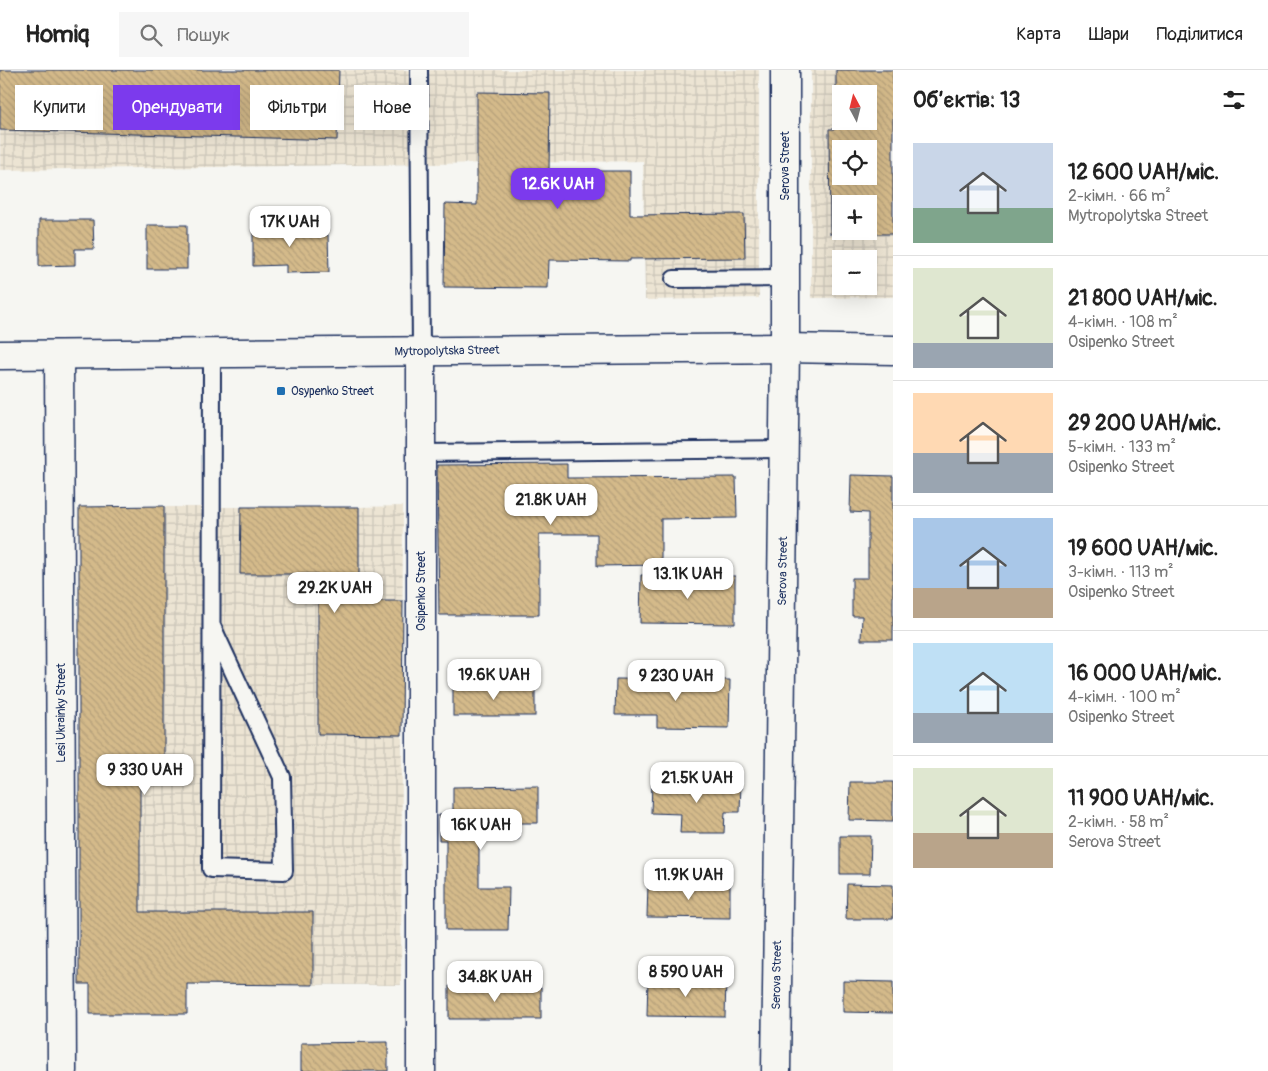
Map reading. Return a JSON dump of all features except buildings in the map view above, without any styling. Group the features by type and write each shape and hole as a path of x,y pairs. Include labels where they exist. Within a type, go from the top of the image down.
{"street":[{"name":"Serova Street","path":"776,1071 786,278 785,70"},
{"name":"Mytropolytska Street","path":"0,356 785,348 893,350"},
{"name":"Osipenko Street","path":"421,351 421,1071"},
{"name":"Lesi Ukrainky Street","path":"59,355 62,1071"}],"lane":[{"path":"419,70 421,351"},
{"path":"674,279 786,278"},
{"path":"212,354 211,869 284,871 282,777 212,626"},
{"path":"420,453 784,449"}],"shaded area":[{"path":"0,70 759,70 759,298 645,300 643,161 0,170"},
{"path":"811,70 893,70 893,297 811,298"},
{"path":"403,506 401,985 79,984 79,507 241,507 241,574 359,574 359,507"}],"place":[{"name":"Osypenko Street","path":"281,391"}]}
